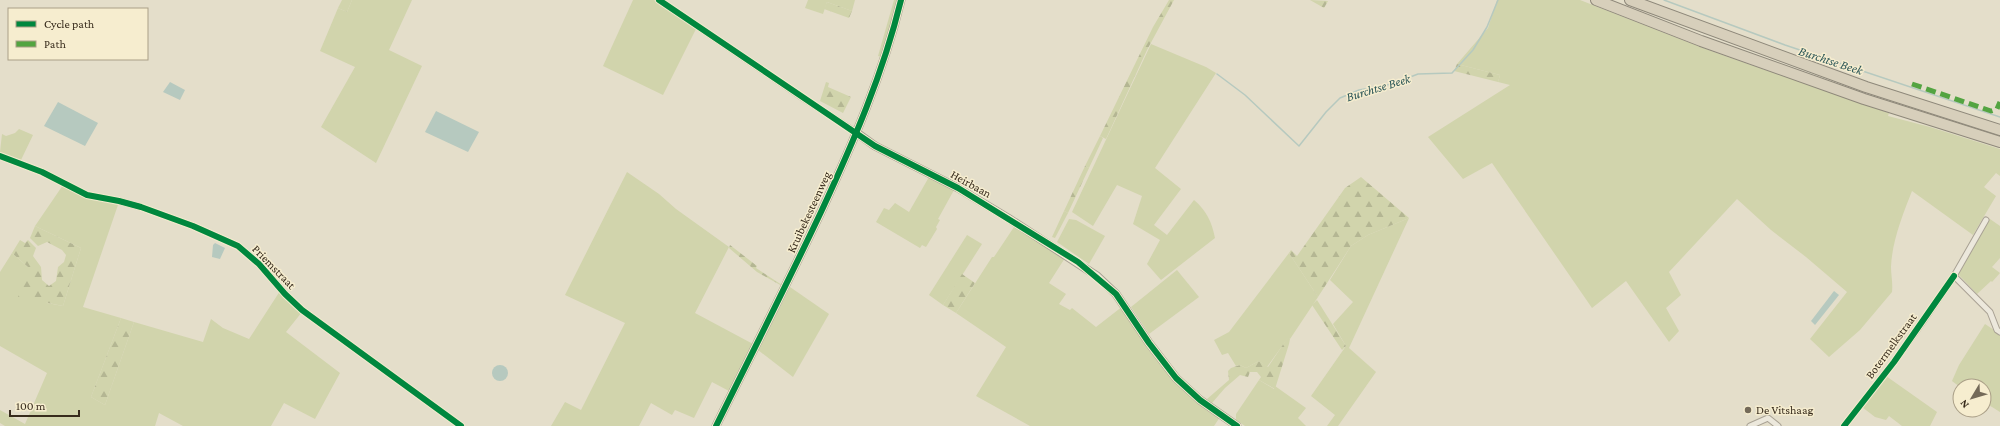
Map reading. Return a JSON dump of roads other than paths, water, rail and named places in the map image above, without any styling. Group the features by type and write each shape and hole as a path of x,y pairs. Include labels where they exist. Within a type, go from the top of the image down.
{"highway":[{"path":"1596,0 1864,99 2000,142"},
{"path":"1630,0 1866,87 2000,130"}],"street":[{"name":"Heirbaan","path":"659,0 875,146 958,188 1002,214 1097,276 1116,294 1149,343 1176,378 1200,400 1237,426"},
{"name":"Kruibekesteenweg","path":"716,426 791,277 857,133 866,111 901,0"},
{"name":"Priemstraat","path":"0,156 42,172 87,195 120,201 141,207 193,226 238,246 259,264 285,294 302,310 461,426"},
{"name":"Botermelkstraat","path":"1844,426 1894,362 1954,276 1986,220"},
{"path":"1954,276 1990,312 1997,330 2000,332"},
{"path":"1750,426 1768,418 1778,426"}],"waterway":[{"name":"Burchtse Beek","path":"1217,74 1245,95 1299,146 1326,112 1340,98 1359,90 1392,84 1418,74 1452,73 1473,50 1487,27 1498,0"},
{"name":"Burchtse Beek","path":"1664,0 1785,45 2000,117"}],"place":[{"name":"De Vitshaag","path":"1748,410"}]}
